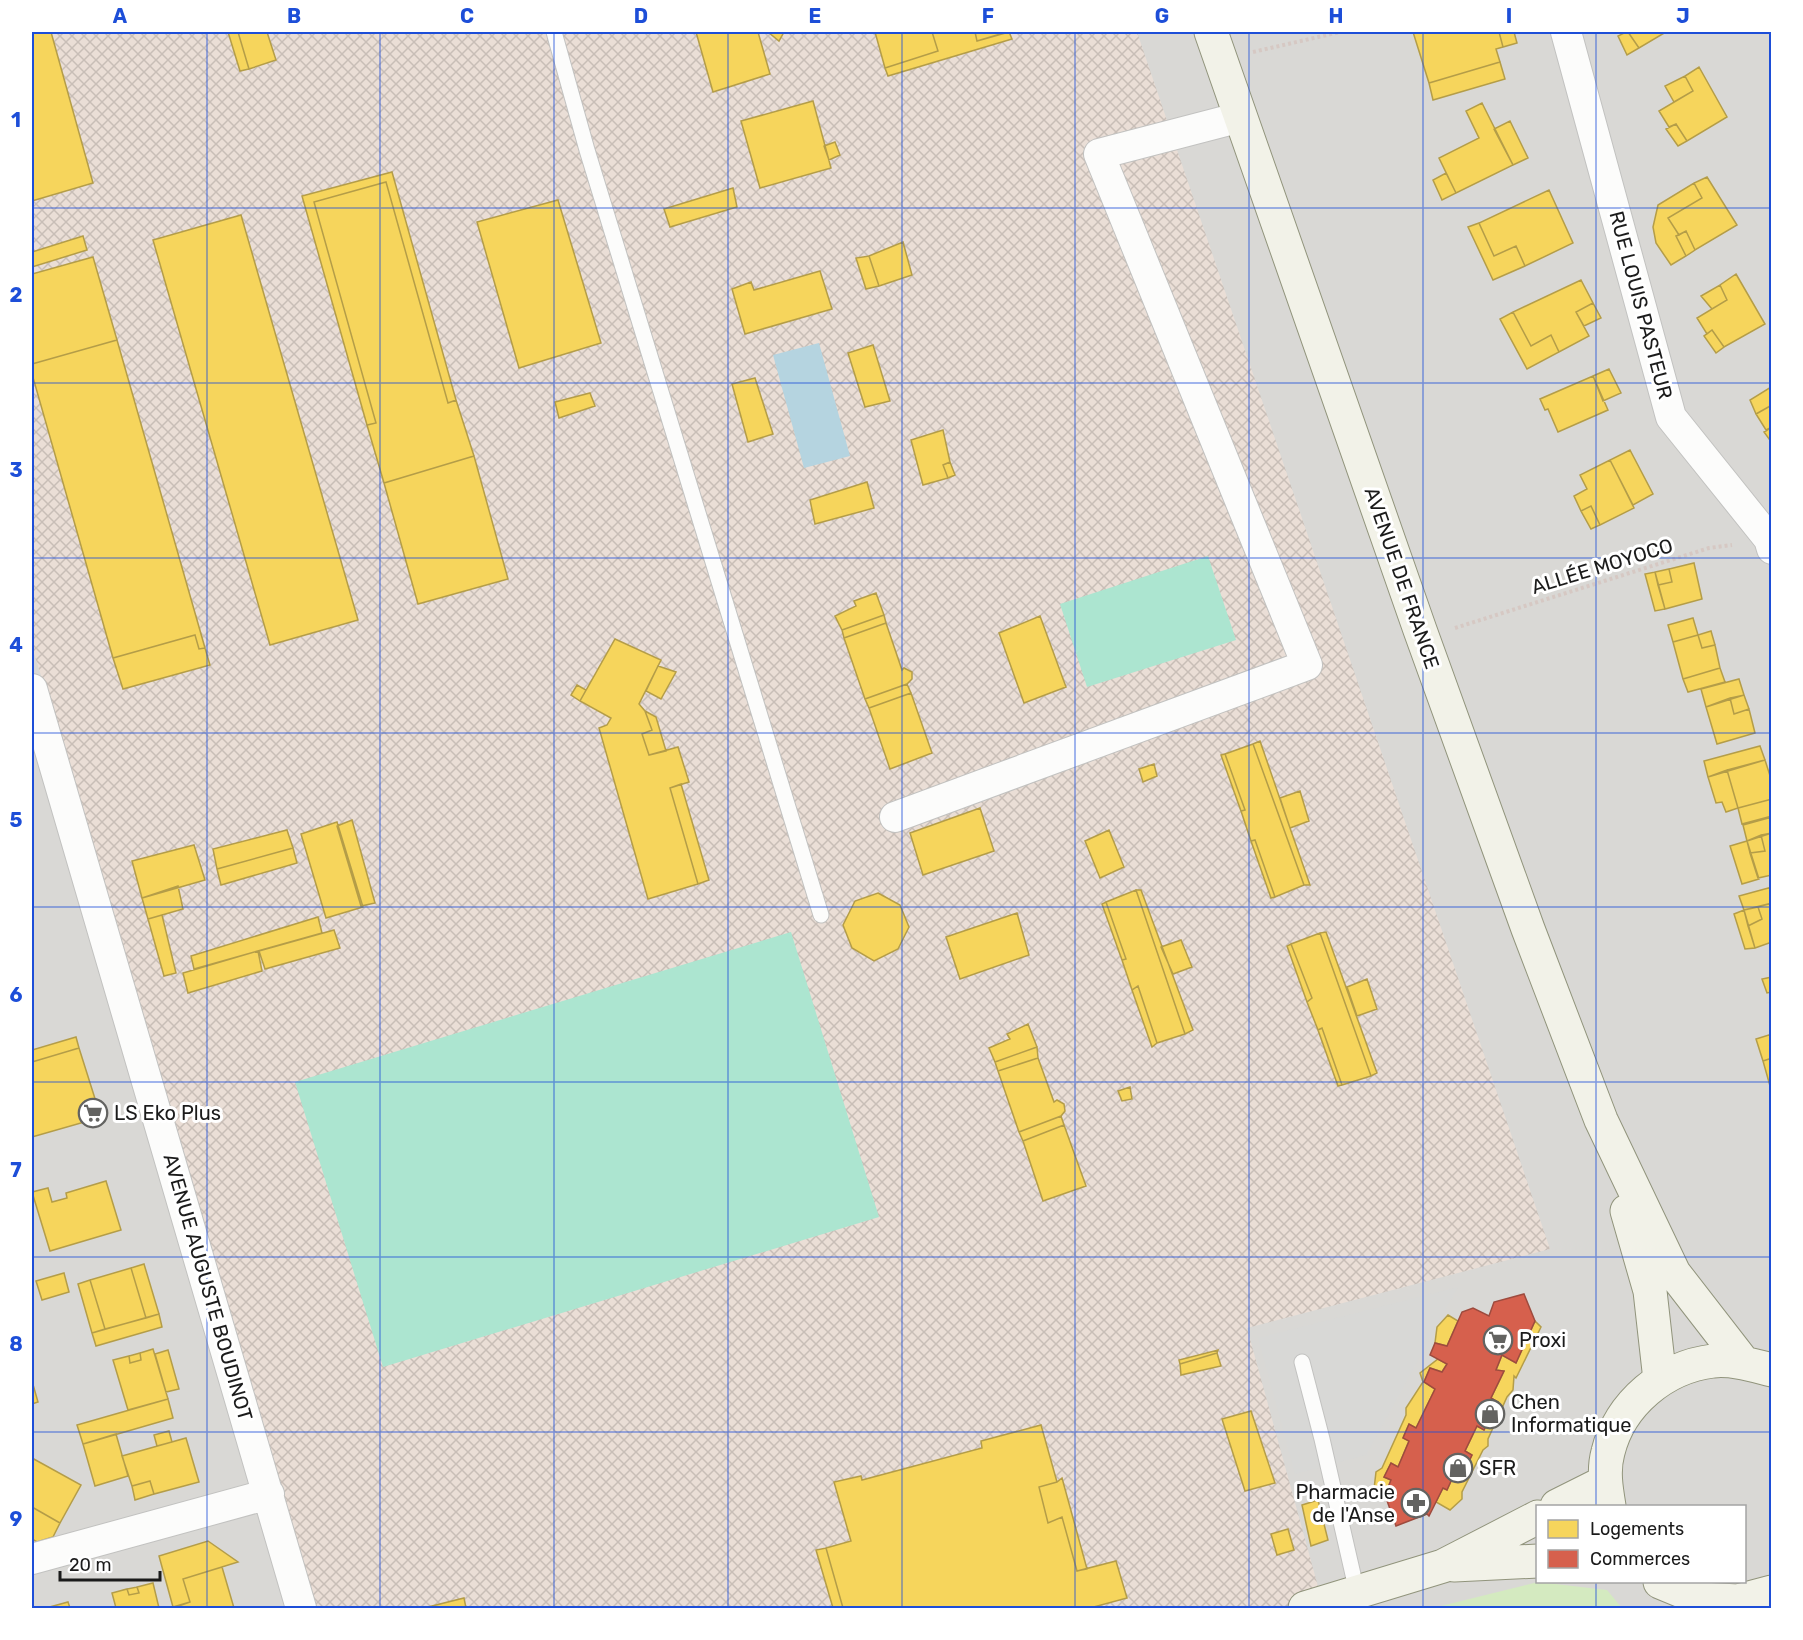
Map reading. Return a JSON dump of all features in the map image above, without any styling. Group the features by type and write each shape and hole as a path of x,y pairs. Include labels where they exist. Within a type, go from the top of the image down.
{"main road":[{"name":"AVENUE DE FRANCE","path":"1211,32 1428,652 1528,929 1601,1120 1674,1273 1757,1366"},
{"name":"AVENUE DE FRANCE","path":"1601,1120 1650,1291 1660,1380"},
{"path":"1561,1505 1607,1494 1608,1452 1619,1423 1637,1399 1660,1380 1686,1367 1714,1361 1757,1366"},
{"path":"1305,1608 1443,1566 1536,1518"},
{"path":"1443,1566 1536,1561"},
{"path":"1664,1583 1704,1604 1738,1601 1772,1592"}],"street":[{"name":"RUE LOUIS PASTEUR","path":"1566,32 1671,417 1770,544"},
{"path":"895,817 1307,665 1098,154 1241,117"},
{"name":"AVENUE AUGUSTE BOUDINOT","path":"32,689 38,739 269,1494 301,1608"},
{"path":"32,1559 269,1494"}],"lane":[{"path":"554,32 820,915"},
{"path":"1302,1362 1357,1592"}],"path":[{"path":"1246,54 1340,32"},
{"name":"ALLÉE MOYOCO","path":"1444,631 1709,548 1770,544"}],"shaded area":[{"path":"32,32 1771,32 1771,1608 32,1608"},
{"path":"32,32 1137,32 1550,1249 1247,1328 1322,1601 1293,1608 314,1608 61,739 32,647"},
{"path":"1458,1287 1366,1455 1295,1474 1258,1338"}],"green space":[{"path":"1208,556 1236,640 1087,687 1060,604"},
{"path":"791,932 879,1217 383,1367 295,1082"},
{"path":"1536,1582 1607,1590 1622,1608 1433,1608"}],"water":[{"path":"819,343 850,456 804,468 773,355"}],"building: Logements":[{"path":"32,32 51,32 93,183 32,201"},
{"path":"228,32 238,32 249,69 240,71"},
{"path":"238,32 267,32 276,60 249,69"},
{"path":"696,32 758,32 770,74 713,92"},
{"path":"768,32 784,32 779,41"},
{"path":"875,32 932,32 938,51 885,68"},
{"path":"932,32 975,32 977,41 1009,32 1012,39 888,76 885,68 938,51"},
{"path":"975,32 1007,32 977,41"},
{"path":"1413,32 1499,32 1503,47 1496,49 1500,62 1429,83"},
{"path":"1499,32 1514,32 1517,43 1503,47"},
{"path":"1626,32 1639,48 1627,55 1618,36"},
{"path":"1628,32 1666,32 1639,48"},
{"path":"1500,62 1505,79 1433,100 1429,83"},
{"path":"1699,67 1727,117 1687,141 1676,124 1669,127 1659,111 1693,91 1685,76"},
{"path":"1685,76 1693,91 1674,102 1665,86"},
{"path":"813,101 831,168 760,188 741,121"},
{"path":"1482,103 1513,165 1456,193 1439,158 1479,138 1466,111"},
{"path":"1510,121 1528,158 1513,165 1494,129"},
{"path":"1676,124 1687,141 1678,146 1666,129"},
{"path":"835,142 840,155 829,160 824,146"},
{"path":"392,172 456,400 448,403 386,182 314,202 376,423 367,425 302,196"},
{"path":"1446,173 1456,193 1442,200 1433,180"},
{"path":"1707,177 1737,225 1695,250 1686,231 1679,235 1668,218 1702,198 1694,183"},
{"path":"386,182 448,403 456,400 474,456 384,483 367,425 376,423 314,202"},
{"path":"1694,183 1702,198 1668,218 1679,235 1676,236 1686,256 1671,265 1656,243 1653,227 1658,205"},
{"path":"733,188 737,207 670,227 664,209"},
{"path":"1549,190 1573,243 1525,266 1516,246 1494,256 1479,223"},
{"path":"558,200 601,343 519,368 477,222"},
{"path":"241,215 358,620 270,645 153,240"},
{"path":"1479,223 1494,256 1516,246 1525,266 1493,280 1468,227"},
{"path":"1686,231 1695,250 1686,256 1676,236"},
{"path":"83,236 87,250 32,267 32,252"},
{"path":"903,242 912,275 879,286 869,256"},
{"path":"869,256 879,286 866,289 856,258"},
{"path":"93,257 117,340 32,364 32,274"},
{"path":"820,271 832,309 745,334 732,289 751,282 754,290"},
{"path":"1736,274 1765,324 1724,347 1712,330 1707,334 1697,318 1727,300 1720,285"},
{"path":"1581,280 1593,303 1576,312 1589,336 1559,352 1551,335 1531,346 1513,312"},
{"path":"1720,285 1727,300 1712,309 1701,296"},
{"path":"1593,303 1601,318 1584,326 1576,312"},
{"path":"1513,312 1531,346 1551,335 1559,352 1527,369 1500,319"},
{"path":"1712,330 1724,347 1716,353 1704,336"},
{"path":"117,340 205,648 199,649 195,635 113,658 32,374 32,364"},
{"path":"873,345 890,401 865,407 848,353"},
{"path":"1609,369 1621,393 1603,401 1593,376"},
{"path":"1593,376 1608,410 1558,432 1548,409 1545,410 1540,399"},
{"path":"755,378 773,434 748,442 732,384"},
{"path":"1771,387 1772,405 1756,414 1750,400"},
{"path":"590,393 595,406 559,418 555,402"},
{"path":"1772,405 1772,427 1766,430 1756,414"},
{"path":"1772,427 1772,443 1764,432"},
{"path":"943,430 950,462 943,465 948,478 923,485 911,440"},
{"path":"1630,450 1653,494 1633,505 1610,460"},
{"path":"474,456 508,579 418,604 384,483"},
{"path":"1610,460 1634,508 1600,525 1591,506 1581,511 1574,496 1587,489 1580,475"},
{"path":"950,462 955,475 948,478 943,465"},
{"path":"867,482 874,508 815,524 810,500"},
{"path":"1591,506 1600,525 1591,529 1581,511"},
{"path":"1694,563 1702,599 1665,609 1658,585 1672,582 1669,569"},
{"path":"1669,569 1672,582 1658,585 1655,572"},
{"path":"1655,572 1665,609 1655,611 1645,574"},
{"path":"876,593 884,615 842,630 835,616 856,606 854,601"},
{"path":"884,615 886,623 844,638 842,630"},
{"path":"1040,616 1066,687 1024,703 999,633"},
{"path":"1693,618 1698,635 1673,642 1668,625"},
{"path":"886,623 902,670 904,668 912,672 912,679 907,684 865,699 844,638"},
{"path":"1711,631 1715,645 1702,648 1698,635"},
{"path":"195,635 199,649 205,648 210,665 123,689 113,658"},
{"path":"1698,635 1702,648 1715,645 1720,668 1683,679 1673,642"},
{"path":"615,639 661,660 639,704 645,711 652,730 642,734 649,755 678,747 689,782 670,788 698,884 648,899 599,728 607,725 611,718 580,701"},
{"path":"658,666 676,672 661,699 646,691"},
{"path":"1720,668 1725,682 1688,692 1683,679"},
{"path":"1739,679 1744,695 1706,707 1701,689"},
{"path":"907,684 911,693 869,708 865,699"},
{"path":"577,685 586,690 580,701 571,695"},
{"path":"911,693 932,753 890,769 869,708"},
{"path":"1744,695 1749,709 1734,714 1730,698"},
{"path":"1730,698 1734,714 1749,709 1755,733 1717,744 1706,707"},
{"path":"645,711 656,717 666,751 649,755 642,734 652,730"},
{"path":"1260,741 1310,885 1304,885 1253,744"},
{"path":"1253,744 1304,885 1275,897 1255,840 1251,841 1241,811 1245,810 1225,754"},
{"path":"1760,746 1765,760 1708,777 1704,761"},
{"path":"1225,754 1245,810 1241,811 1221,755"},
{"path":"1765,760 1772,782 1772,799 1738,808 1727,770"},
{"path":"1154,764 1157,776 1143,782 1139,769"},
{"path":"1727,770 1738,808 1726,812 1722,802 1716,803 1708,777"},
{"path":"681,784 709,880 698,884 670,788"},
{"path":"1300,791 1309,821 1290,828 1280,798"},
{"path":"1772,799 1772,816 1742,824 1738,808"},
{"path":"980,808 994,851 923,875 910,833"},
{"path":"1772,817 1772,833 1747,841 1743,825"},
{"path":"352,820 375,903 361,906 337,826"},
{"path":"337,822 363,907 326,918 301,834"},
{"path":"287,830 293,848 217,869 213,849"},
{"path":"1109,830 1124,867 1100,878 1085,841"},
{"path":"1772,833 1772,875 1758,878 1750,853 1765,851 1761,835"},
{"path":"1761,835 1765,851 1750,853 1747,841"},
{"path":"1255,840 1275,897 1271,898 1251,841"},
{"path":"1747,841 1759,879 1742,884 1730,846"},
{"path":"194,845 205,880 142,898 132,861"},
{"path":"293,848 297,863 221,885 217,869"},
{"path":"178,886 183,909 148,919 142,898"},
{"path":"1772,887 1772,903 1744,910 1739,896"},
{"path":"1136,890 1141,890 1193,1030 1185,1034"},
{"path":"1136,890 1185,1034 1157,1043 1138,986 1132,990 1122,960 1126,959 1106,902"},
{"path":"878,893 900,905 909,927 898,949 874,961 852,948 843,925 855,901"},
{"path":"1106,902 1126,959 1122,960 1102,904"},
{"path":"1772,903 1772,942 1755,948 1748,926 1762,919 1758,907"},
{"path":"1758,907 1762,919 1748,926 1744,910"},
{"path":"1744,910 1755,948 1745,949 1734,914"},
{"path":"1017,913 1029,955 960,979 946,937"},
{"path":"162,915 176,973 164,976 148,919"},
{"path":"318,917 322,933 194,969 191,956"},
{"path":"334,930 340,948 265,969 259,951"},
{"path":"1326,932 1377,1073 1371,1076 1320,933"},
{"path":"1320,933 1371,1076 1342,1085 1322,1028 1318,1030 1307,1002 1312,998 1291,944"},
{"path":"1181,940 1192,967 1173,974 1161,947"},
{"path":"1291,944 1312,998 1307,1002 1287,946"},
{"path":"258,951 262,971 188,993 183,973"},
{"path":"1772,977 1772,992 1767,993 1762,979"},
{"path":"1367,979 1377,1009 1357,1016 1347,987"},
{"path":"1138,986 1157,1043 1152,1047 1132,990"},
{"path":"1028,1024 1037,1047 995,1062 989,1048 1010,1039 1007,1034"},
{"path":"1322,1028 1342,1085 1338,1086 1318,1030"},
{"path":"1772,1034 1772,1058 1763,1061 1756,1039"},
{"path":"76,1037 79,1048 32,1062 32,1050"},
{"path":"1037,1047 1038,1058 998,1071 995,1062"},
{"path":"79,1048 97,1105 93,1106 87,1116 88,1121 32,1137 32,1062"},
{"path":"1038,1058 1054,1102 1057,1100 1064,1104 1065,1111 1061,1116 1019,1132 998,1071"},
{"path":"1772,1058 1772,1093 1763,1061"},
{"path":"1130,1087 1132,1099 1122,1101 1118,1091"},
{"path":"1061,1116 1064,1125 1023,1141 1019,1132"},
{"path":"1064,1125 1086,1186 1043,1201 1023,1141"},
{"path":"106,1181 121,1230 50,1251 32,1192 48,1188 52,1202 67,1198 66,1193"},
{"path":"144,1264 159,1314 146,1318 131,1268"},
{"path":"131,1268 146,1318 105,1329 90,1280"},
{"path":"64,1273 69,1292 42,1300 36,1281"},
{"path":"90,1280 105,1329 92,1333 78,1284"},
{"path":"159,1314 162,1327 96,1346 92,1333"},
{"path":"1448,1315 1458,1321 1447,1346 1435,1343 1437,1327"},
{"path":"1535,1321 1541,1327 1516,1378 1514,1376 1513,1390 1507,1397 1488,1439 1488,1446 1483,1450 1462,1492 1462,1499 1450,1510 1436,1502 1443,1488 1447,1490 1452,1479 1460,1480 1472,1455 1465,1451 1477,1426 1484,1430 1498,1402 1491,1398 1504,1371 1496,1370 1502,1355 1516,1363"},
{"path":"153,1349 168,1399 128,1410 113,1360 129,1356 130,1363 141,1360 140,1353"},
{"path":"168,1350 179,1389 166,1392 155,1354"},
{"path":"1218,1350 1217,1353 1180,1364 1179,1360"},
{"path":"140,1353 141,1360 130,1363 129,1356"},
{"path":"1217,1353 1221,1366 1181,1375 1180,1364"},
{"path":"1438,1359 1447,1364 1442,1372 1430,1368 1424,1382 1435,1389 1416,1428 1409,1424 1403,1438 1409,1441 1398,1467 1391,1463 1384,1477 1391,1480 1385,1495 1374,1489 1376,1472 1382,1468 1406,1415 1406,1408 1423,1382 1420,1373"},
{"path":"32,1381 38,1402 32,1404"},
{"path":"168,1399 173,1418 83,1444 77,1425"},
{"path":"1251,1411 1275,1483 1245,1491 1222,1419"},
{"path":"1041,1425 1057,1482 1039,1487 1048,1523 1062,1517 1077,1571 1116,1561 1127,1598 1090,1608 843,1608 826,1548 851,1541 834,1482 861,1476 862,1480 982,1448 981,1441"},
{"path":"169,1431 172,1442 157,1446 154,1435"},
{"path":"116,1434 128,1476 95,1486 83,1444"},
{"path":"186,1438 199,1482 154,1494 150,1481 132,1486 122,1456"},
{"path":"32,1458 81,1485 60,1523 32,1507"},
{"path":"1062,1478 1087,1569 1077,1571 1062,1517 1048,1523 1039,1487 1057,1482"},
{"path":"150,1481 154,1494 135,1500 132,1486"},
{"path":"1318,1500 1328,1540 1311,1546 1302,1505"},
{"path":"32,1507 60,1523 53,1537 37,1542 32,1539"},
{"path":"1288,1529 1294,1550 1277,1555 1271,1534"},
{"path":"208,1541 238,1562 183,1579 190,1602 173,1607 159,1556"},
{"path":"826,1548 843,1608 833,1608 816,1550"},
{"path":"222,1567 234,1608 173,1608 190,1602 183,1579"},
{"path":"153,1583 159,1608 116,1608 112,1593 127,1589 129,1595 139,1593 137,1587"},
{"path":"137,1587 139,1593 129,1595 127,1589"},
{"path":"464,1598 466,1608 424,1608"},
{"path":"68,1602 70,1608 46,1608"}],"building: Commerces":[{"path":"1524,1294 1535,1321 1516,1363 1502,1355 1496,1370 1504,1371 1491,1398 1498,1402 1484,1430 1477,1426 1465,1451 1472,1455 1460,1480 1452,1479 1447,1490 1443,1488 1429,1516 1427,1514 1396,1526 1385,1495 1391,1480 1384,1477 1391,1463 1398,1467 1409,1441 1403,1438 1409,1424 1416,1428 1435,1389 1424,1382 1430,1368 1442,1372 1447,1364 1430,1355 1435,1343 1447,1346 1462,1312 1473,1308 1489,1316 1494,1302"}],"place":[{"name":"LS Eko Plus","path":"93,1113"},
{"name":"Proxi","path":"1498,1340"},
{"name":"Chen Informatique","path":"1490,1414"},
{"name":"SFR","path":"1458,1468"},
{"name":"Pharmacie de l'Anse","path":"1416,1503"}]}
